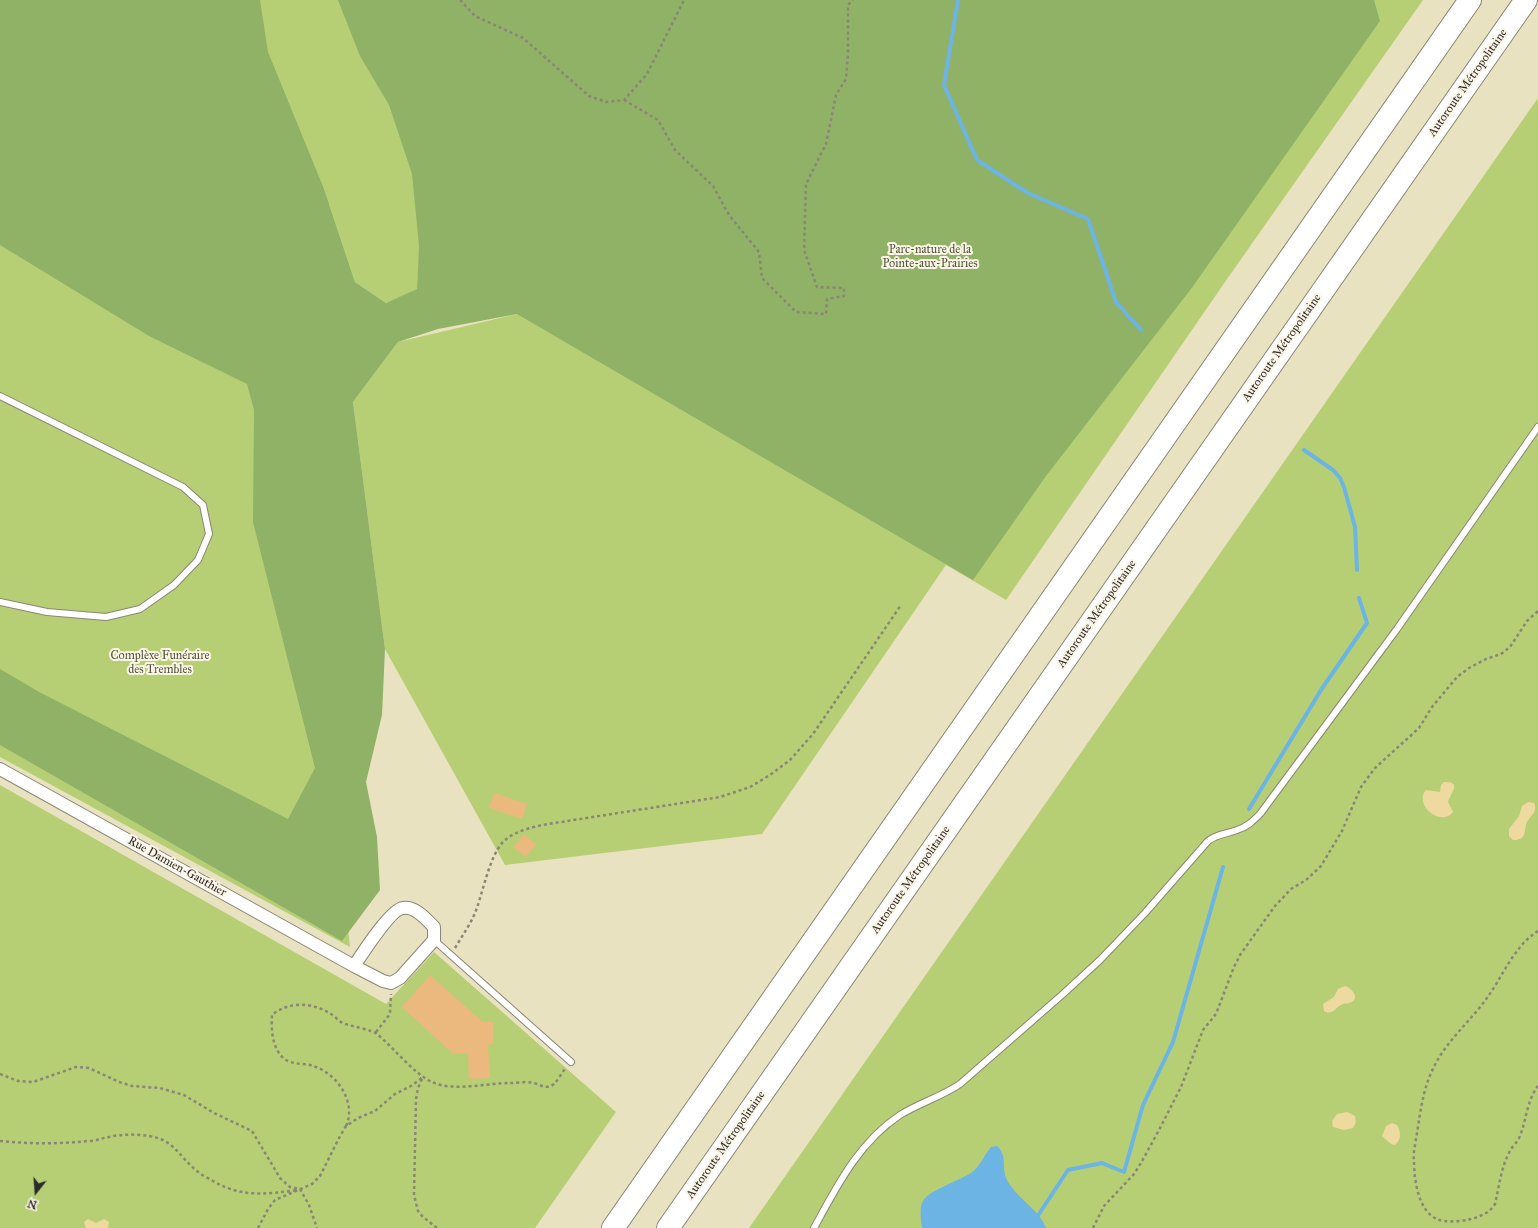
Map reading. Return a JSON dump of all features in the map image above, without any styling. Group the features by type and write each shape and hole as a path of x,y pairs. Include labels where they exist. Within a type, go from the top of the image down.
{"highway":[{"path":"613,1228 1470,0"},
{"name":"Autoroute Métropolitaine","path":"668,1228 1526,0"}],"street":[{"name":"Rue Damien-Gauthier","path":"0,768 354,966 383,981 391,983"},
{"path":"354,966 382,926 396,911 403,908 414,910 434,927 434,940 400,978 391,983"}],"lane":[{"path":"0,396 183,487 203,505 209,534 198,560 174,585 140,609 106,617 47,612 0,602"},
{"path":"814,1228 845,1175 873,1136 901,1115 960,1084 1100,960 1145,913 1208,841 1219,835 1245,827 1260,814 1397,629 1538,427"},
{"path":"434,940 571,1062"}],"path":[{"path":"460,0 475,16 523,38 589,96 606,102 624,100 658,120 675,150 713,186 729,215 759,252 762,278 796,312 826,314 827,299 844,296 844,288 817,286 804,250 806,184 826,144 836,95 846,79 848,53 848,5 853,0"},
{"path":"624,100 647,74 684,0"},
{"path":"451,955 474,915 494,857 503,842 526,829 542,824 720,797 750,787 790,760 813,734 901,605"},
{"path":"1093,1228 1104,1206 1134,1174 1141,1163 1181,1087 1203,1030 1216,1014 1240,955 1275,906 1291,889 1306,880 1321,866 1342,831 1361,787 1375,768 1419,728 1432,707 1457,677 1469,668 1486,659 1500,654 1510,647 1527,621 1538,611"},
{"path":"1538,931 1529,937 1514,956 1487,998 1440,1056 1431,1072 1421,1107 1414,1159 1419,1198 1424,1208 1437,1220 1466,1220 1486,1214 1492,1209 1495,1204 1507,1157 1519,1138 1528,1104 1538,1086"},
{"path":"376,1032 390,1014 391,983"},
{"path":"258,1228 268,1209 275,1200 312,1184 320,1176 349,1120 350,1109 338,1082 328,1073 313,1066 297,1064 286,1060 274,1042 271,1029 272,1015 280,1008 303,1004 321,1008 342,1022 376,1032 423,1077 438,1084 454,1086 499,1083 534,1083 541,1086 547,1086 555,1083 571,1062"},
{"path":"0,1074 18,1081 33,1082 76,1066 89,1068 119,1082 132,1086 160,1088 184,1095 214,1113 252,1131 280,1178 290,1187 300,1190 311,1210 317,1228"},
{"path":"346,1126 358,1118 375,1111 396,1094 411,1086 423,1077"},
{"path":"423,1077 418,1088 416,1099 414,1195 415,1205 418,1211 437,1228"},
{"path":"0,1141 31,1144 57,1144 90,1141 110,1136 150,1136 167,1141 197,1171 224,1188 240,1193 264,1195 300,1190"}],"green space":[{"name":"Complèxe Funéraire des Trembles","path":"0,0 1423,0 1225,282 1006,600 946,565 762,834 505,865 385,649 353,402 398,342 517,314 419,257 417,290 386,303 355,282 329,204 267,168 350,947 0,757"},
{"name":"Parc-nature de la Pointe-aux-Prairies","path":"0,0 260,0 268,52 324,189 355,282 386,303 417,289 419,246 412,174 389,105 360,56 338,0 1374,0 1380,21 1191,289 1046,476 973,580 517,314 438,329 398,342 353,402 385,649 382,715 366,782 377,837 380,890 342,941 0,745 0,669 41,693 288,819 315,768 253,522 254,410 247,384 149,336 0,245"},
{"path":"1538,98 1538,1228 749,1228"},
{"path":"0,785 386,1004 434,952 616,1112 535,1228 0,1228"}],"sand":[{"path":"1444,782 1450,782 1454,786 1448,802 1453,812 1448,816 1442,817 1436,816 1430,812 1423,802 1423,796 1426,790 1440,792 1441,785"},
{"path":"1528,802 1534,803 1535,811 1527,822 1523,837 1518,840 1513,840 1509,836 1509,829 1519,816 1522,806"},
{"path":"1345,986 1354,993 1354,1000 1351,1003 1340,1005 1332,1012 1324,1011 1323,1004 1334,997 1338,989"},
{"path":"1347,1112 1355,1116 1356,1122 1353,1128 1344,1130 1333,1127 1332,1121 1337,1114"},
{"path":"1392,1123 1397,1125 1400,1133 1400,1138 1395,1145 1391,1144 1382,1136 1386,1126"},
{"path":"88,1219 96,1223 104,1219 109,1222 108,1228 86,1228 84,1222"}],"water":[{"path":"997,1146 1002,1154 1005,1176 1011,1187 1033,1209 1043,1221 1046,1228 922,1228 921,1207 926,1197 938,1189 971,1173 977,1168 991,1147"}],"building":[{"path":"494,793 527,804 522,819 489,808"},
{"path":"524,834 536,845 526,857 513,847"},
{"path":"430,975 483,1022 493,1022 493,1043 488,1045 490,1078 469,1079 468,1053 453,1054 402,1007"}],"waterway":[{"path":"958,0 944,85 977,160 1028,193 1088,219 1116,302 1141,330"},
{"path":"1304,450 1333,470 1340,478 1344,487 1355,527 1357,570"},
{"path":"1249,809 1321,690 1367,623 1359,598"},
{"path":"1037,1217 1068,1170 1102,1163 1124,1172 1143,1105 1173,1042 1223,867"}]}
